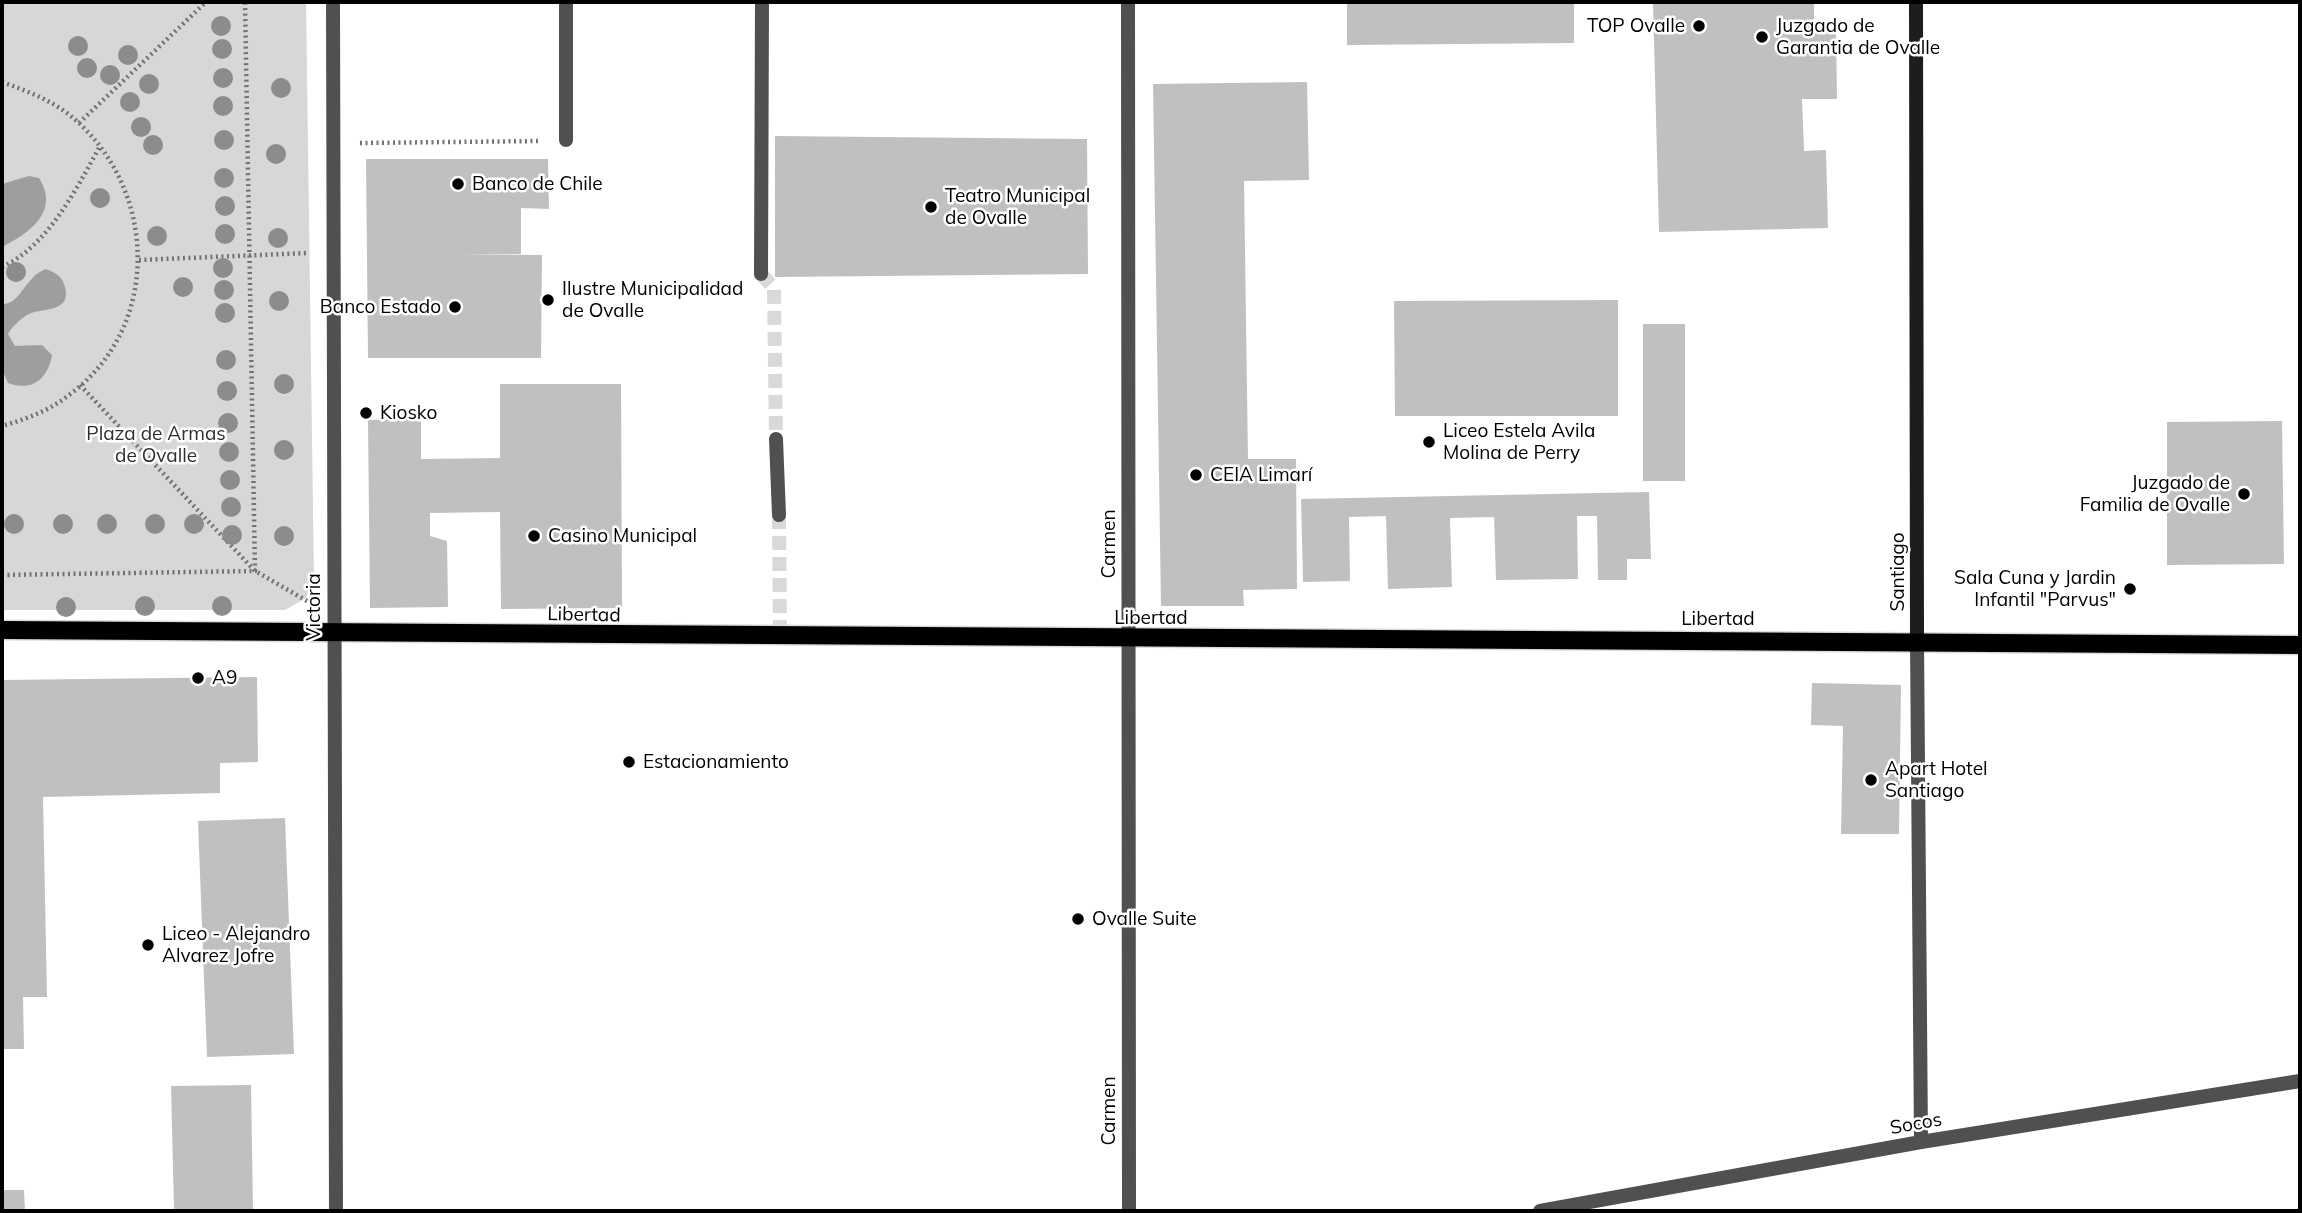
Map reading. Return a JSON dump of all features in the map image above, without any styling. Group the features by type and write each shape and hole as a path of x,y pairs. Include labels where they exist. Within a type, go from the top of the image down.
{"main road":[{"name":"Santiago","path":"1916,2 1917,640"},
{"name":"Libertad","path":"2,630 1128,639 1917,640 2300,645"}],"street":[{"name":"Victoria","path":"333,2 336,1211"},
{"path":"566,2 566,140"},
{"path":"761,274 762,2"},
{"name":"Carmen","path":"1128,2 1129,1211"},
{"path":"776,439 779,515"},
{"name":"Santiago","path":"1917,640 1921,1142"},
{"name":"Socos","path":"1540,1211 1921,1142 2300,1080"}],"path":[{"path":"79,123 206,2"},
{"path":"245,2 255,571"},
{"path":"2,82 39,95 79,123 100,146 124,184 136,221 139,260 133,299 120,335 98,368 70,395 37,415 2,426"},
{"path":"333,143 566,140"},
{"path":"2,267 28,250 49,228 100,146"},
{"path":"139,260 333,252"},
{"path":"80,385 255,571 306,598 333,632"},
{"path":"2,575 255,571"}],"green space":[{"name":"Plaza de Armas de Ovalle","path":"2,2 306,2 314,583 306,598 285,610 2,610"}],"shaded area":[{"path":"29,176 39,178 45,190 44,211 32,228 2,247 2,184"},
{"path":"46,269 62,280 66,296 64,302 54,308 27,315 16,323 8,334 15,346 42,345 52,355 50,363 38,381 24,386 8,383 2,369 2,304 14,300 33,278"}],"building":[{"path":"1347,2 1574,2 1574,43 1347,45"},
{"path":"1653,2 1814,2 1814,29 1836,28 1837,99 1802,99 1804,151 1826,150 1828,228 1659,232"},
{"path":"1307,82 1309,180 1244,181 1248,459 1296,459 1297,589 1243,590 1244,606 1161,606 1153,84"},
{"name":"Teatro Municipal de Ovalle","path":"775,136 1087,139 1088,274 775,277"},
{"path":"366,159 548,159 549,209 521,208 521,254 457,254 542,255 541,358 368,358"},
{"path":"1618,300 1618,416 1395,416 1394,301"},
{"path":"1643,324 1685,324 1685,481 1643,481"},
{"path":"500,384 621,384 622,608 501,609 500,512 430,513 430,536 447,541 448,607 370,608 368,420 421,419 421,459 500,458"},
{"path":"2282,421 2284,564 2167,565 2167,422"},
{"path":"1649,492 1651,559 1627,559 1627,580 1598,580 1597,516 1577,516 1578,579 1496,580 1494,517 1450,518 1452,587 1388,589 1386,516 1349,517 1350,581 1303,582 1301,499"},
{"path":"257,677 258,762 220,763 220,793 43,797 47,997 23,997 24,1049 2,1049 2,680"},
{"name":"Apart Hotel Santiago","path":"1812,683 1901,685 1899,834 1841,834 1843,726 1811,725"},
{"path":"285,818 294,1054 207,1057 198,821"},
{"path":"251,1085 253,1211 174,1211 171,1086"},
{"path":"2,1190 24,1190 25,1211 2,1211"}],"tunnel":[{"path":"761,274 774,288 776,439"},
{"path":"779,515 780,635"}],"place":[{"name":"TOP Ovalle","path":"1699,26"},
{"name":"Juzgado de Garantia de Ovalle","path":"1762,37"},
{"name":"Banco de Chile","path":"458,184"},
{"name":"Teatro Municipal de Ovalle","path":"931,207"},
{"name":"Ilustre Municipalidad de Ovalle","path":"548,300"},
{"name":"Banco Estado","path":"455,307"},
{"name":"Kiosko","path":"366,413"},
{"name":"Liceo Estela Avila Molina de Perry","path":"1429,442"},
{"name":"CEIA Limarí","path":"1196,475"},
{"name":"Juzgado de Familia de Ovalle","path":"2244,494"},
{"name":"Casino Municipal","path":"534,536"},
{"name":"Sala Cuna y Jardin Infantil \"Parvus\"","path":"2130,589"},
{"name":"A9","path":"198,678"},
{"name":"Estacionamiento","path":"629,762"},
{"name":"Apart Hotel Santiago","path":"1871,780"},
{"name":"Ovalle Suite","path":"1078,919"},
{"name":"Liceo - Alejandro Alvarez Jofre","path":"148,945"}]}
